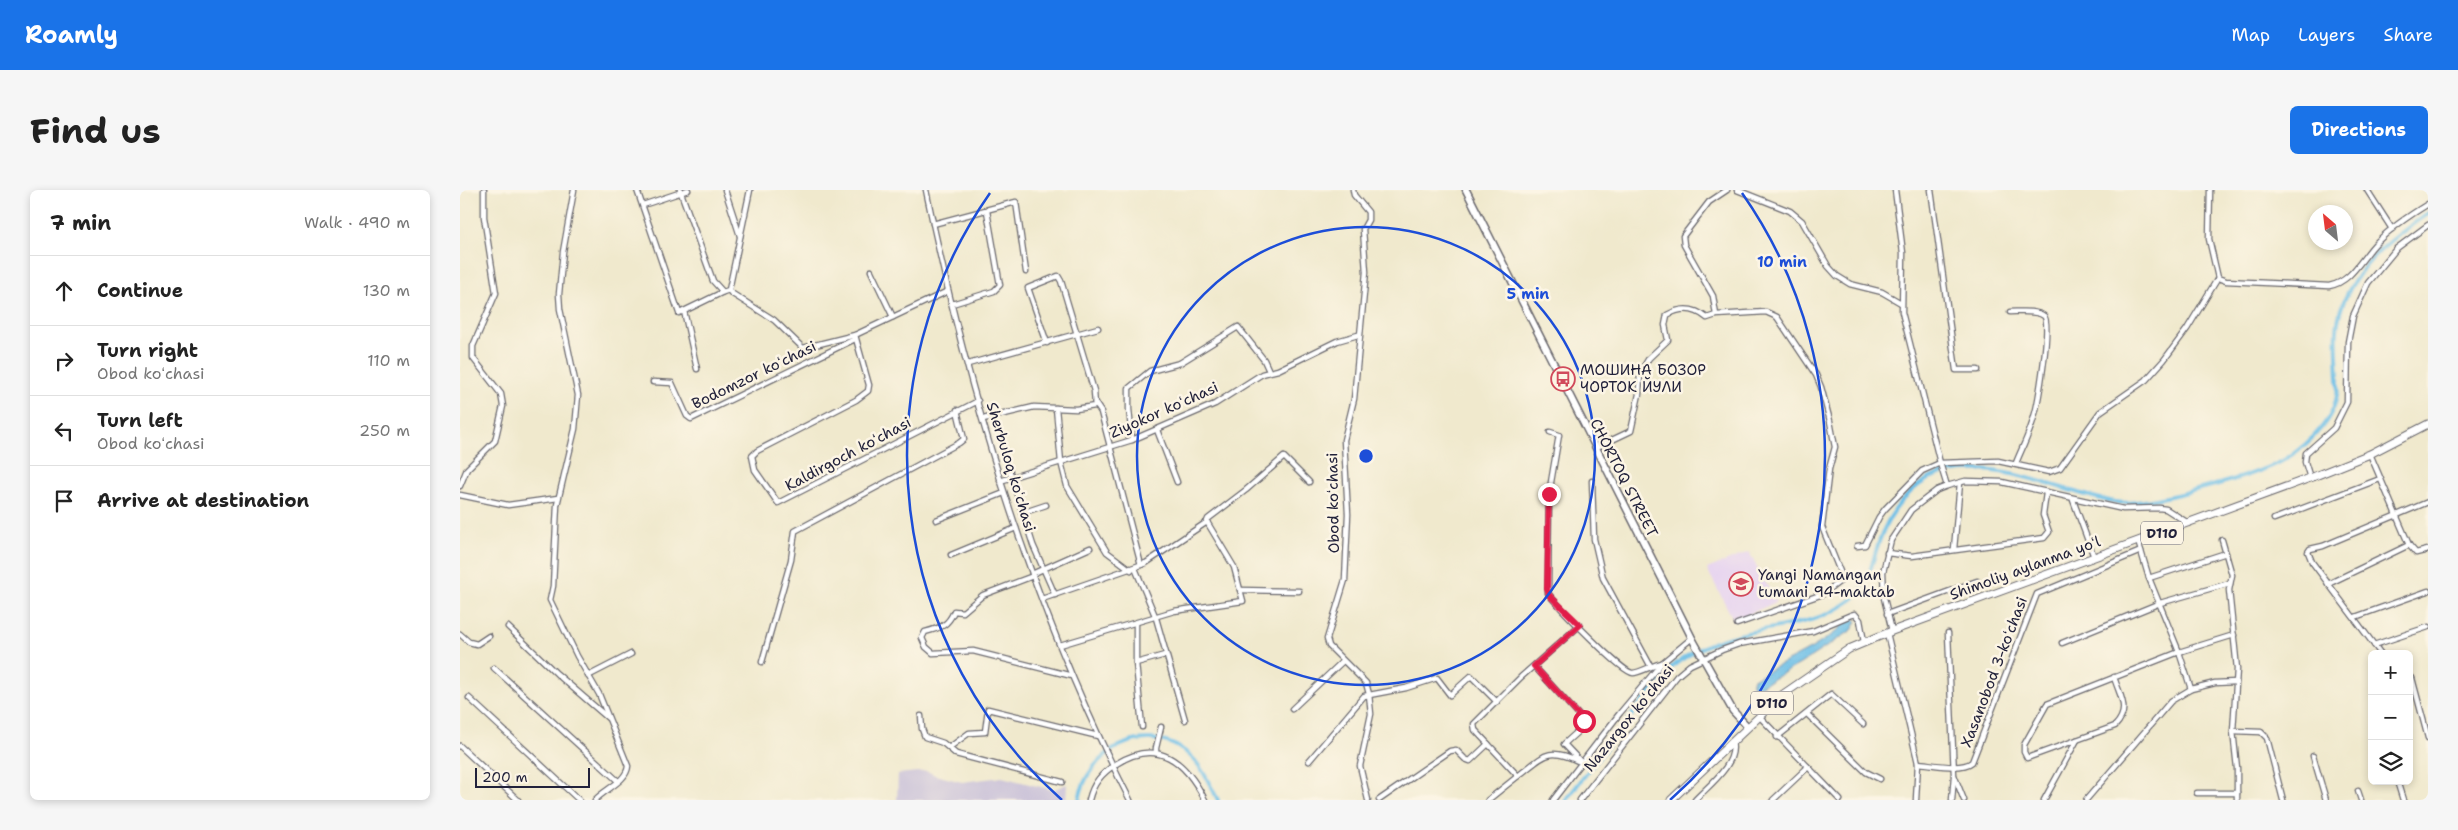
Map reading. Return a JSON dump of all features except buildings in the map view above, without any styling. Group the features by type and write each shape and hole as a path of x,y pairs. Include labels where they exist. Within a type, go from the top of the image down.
{"main road":[{"name":"CHORTOQ STREET","path":"1466,190 1693,640 1733,711 1747,726"},
{"name":"Shimoliy aylanma yoʻl","path":"1671,800 1758,716 1807,676 1864,642 2310,478 2370,454 2428,424"}],"street":[{"path":"460,486 466,469 495,441 503,406 501,394 473,358 473,346 496,293 484,217 484,190"},
{"path":"574,190 563,252 559,294 560,309 578,395 575,429 558,498 550,600 609,719 628,766 626,773 596,800"},
{"path":"637,190 679,314 729,290 750,190"},
{"path":"643,205 688,190"},
{"path":"725,190 741,238"},
{"name":"Sherbuloq koʻchasi","path":"926,190 948,291 1000,481 1033,575 1072,676 1098,736 1130,800"},
{"path":"1354,190 1354,195 1367,208 1368,216 1364,229 1366,272 1358,335"},
{"path":"1716,315 1713,296 1684,245 1683,236 1709,202 1727,190"},
{"path":"1737,190 1790,211 1802,221 1828,266 1837,276 1850,284 1882,292 1901,303"},
{"path":"1895,190 1903,253 1901,303 1913,358 1946,484"},
{"path":"1931,190 1956,370 1978,370"},
{"path":"1858,546 1865,545 1878,517 1922,471 1941,465 1971,461 2016,463 2049,472 2060,468 2100,412 2146,380 2164,360 2218,278 2209,239 2210,190"},
{"path":"2366,190 2392,229"},
{"path":"681,191 711,278 722,292"},
{"path":"933,224 1016,202 1026,272"},
{"path":"2218,278 2226,281 2329,286 2339,284 2378,241 2428,204"},
{"path":"952,304 987,294 998,289 1000,286 987,211"},
{"path":"2310,478 2304,456 2334,428 2347,402 2348,342 2352,316 2376,272 2397,248 2428,226"},
{"path":"871,271 893,317"},
{"path":"1047,343 1028,288 1058,276 1094,391 1095,404 1101,412 1141,565"},
{"name":"Bodomzor koʻchasi","path":"729,290 731,294 774,320 803,348 855,337"},
{"path":"855,337 948,291"},
{"path":"1595,448 1631,431 1639,394 1640,373 1649,358 1668,340 1665,325 1667,315 1687,309 1699,311 1707,318 1716,315 1766,312 1777,318 1821,387 1835,442 1822,527 1843,579 1823,594 1737,624"},
{"path":"684,311 697,370"},
{"path":"2010,312 2044,315 2047,319 2046,341 2034,417 2016,463"},
{"path":"1132,440 1129,388 1150,371 1180,363 1238,327 1264,360 1269,371"},
{"path":"968,364 1098,328"},
{"name":"Ziyokor koʻchasi","path":"1000,481 1109,448 1157,430 1215,404 1269,371 1278,370 1337,341 1358,335"},
{"name":"Obod koʻchasi","path":"1358,335 1354,399 1344,440 1348,514 1346,580 1327,639 1329,646 1366,683 1369,694"},
{"name":"Bodomzor koʻchasi","path":"653,382 672,384 686,416 691,419 855,337"},
{"name":"Kaldirgoch koʻchasi","path":"855,337 870,385 866,394 757,451 752,456 755,470 775,501 780,503 957,410 978,401"},
{"path":"983,419 1034,407 1089,408 1095,404"},
{"path":"1056,408 1061,462 1067,486 1107,552 1133,569 1156,618 1185,720"},
{"path":"762,662 791,560 795,531 959,444 964,439 964,434 957,410"},
{"path":"1157,430 1177,482"},
{"path":"1550,432 1559,435 1549,494 1547,589 1549,595 1607,655 1628,672 1633,673 1650,665 1662,663"},
{"path":"2370,454 2410,545 2416,553 2428,550"},
{"path":"1042,599 1141,565 1207,522 1208,519 1246,490 1284,457 1309,482"},
{"path":"1008,466 1022,513 1055,595"},
{"path":"2274,519 2380,479"},
{"path":"1916,800 1918,763 1889,632 1882,572 1891,540 1911,510 1946,484 1983,480 2002,482 2073,500 2123,509 2166,509 2188,523"},
{"path":"1592,481 1594,539 1603,578 1650,665"},
{"path":"1954,548 1960,483"},
{"path":"936,520 1004,492"},
{"path":"1887,553 1912,556 1954,548 2047,536 2049,532 2043,515 2046,493"},
{"path":"460,495 508,505 558,498"},
{"path":"2073,500 2094,557"},
{"path":"2378,650 2312,562 2309,550 2428,502"},
{"path":"1022,513 1046,505"},
{"path":"1060,645 1191,607 1243,600 1233,564 1207,522"},
{"path":"951,555 1016,528"},
{"path":"2222,540 2232,576 2230,583 2236,682 2233,731 2237,800"},
{"path":"2138,541 2149,578 2179,652 2191,689"},
{"path":"2328,584 2410,545"},
{"path":"1072,676 973,651 933,653 926,647 922,638 925,632 939,630 950,621 954,611 963,612 983,595 1033,575 1044,568 1090,548"},
{"name":"Xasanobod 3-koʻchasi","path":"1954,766 1968,765 1972,762 2036,594 2141,551"},
{"path":"2149,578 2226,552"},
{"path":"1887,614 1977,582"},
{"path":"2062,643 2160,603 2230,583"},
{"path":"1240,590 1299,591"},
{"path":"2355,617 2428,591"},
{"name":"Nazargox koʻchasi","path":"1580,800 1677,676 1690,665 1739,644 1813,631 1851,614 1855,614 1860,620 1864,642"},
{"path":"1136,624 1136,663 1142,727"},
{"path":"1518,776 1475,730 1474,724 1580,625"},
{"path":"508,627 609,719"},
{"path":"2374,645 2428,627"},
{"path":"1948,633 1954,766 1952,800"},
{"path":"460,634 469,642 477,644 489,636"},
{"path":"2114,677 2125,710 2116,726 2029,758 2023,749 2047,704 2114,677 2179,652 2234,635"},
{"path":"1552,800 1662,663 1693,640"},
{"path":"588,676 631,654"},
{"path":"1136,663 1165,655"},
{"path":"1292,709 1343,660"},
{"path":"1534,666 1584,721 1584,726 1564,744 1582,763"},
{"path":"494,668 618,781"},
{"path":"1309,761 1358,701 1369,694 1406,688 1437,678 1450,694 1471,676 1497,702"},
{"path":"2086,800 2171,701 2191,689 2236,682"},
{"path":"2413,684 2428,738"},
{"path":"1368,800 1360,766 1370,714 1369,694"},
{"path":"1778,737 1831,694 1863,724"},
{"path":"468,698 578,800"},
{"path":"950,747 969,733 985,732 988,709 1098,736"},
{"path":"1807,714 1866,772 1880,779"},
{"path":"921,716 925,737 950,747 956,754 1062,782"},
{"path":"1758,716 1808,767 1836,799"},
{"path":"1156,751 1161,728"},
{"path":"2233,731 2249,730 2264,734 2267,738 2283,800"},
{"path":"2044,800 2077,740"},
{"path":"1695,800 1730,762 1734,750 1732,741"},
{"path":"1378,800 1450,751 1456,750 1465,760 1470,761 1488,744"},
{"path":"460,746 518,800"},
{"path":"1089,800 1099,776 1135,754 1156,751 1180,764 1189,772 1205,800"},
{"path":"1488,800 1544,757 1554,753 1564,754 1582,763"},
{"path":"2313,756 2326,800"},
{"path":"1918,763 1954,766"},
{"path":"1773,800 1808,767"},
{"path":"1954,775 1964,800"},
{"path":"2399,785 2403,800"},
{"path":"2358,791 2361,800"},
{"path":"2197,793 2238,793"}],"shaded area":[{"name":"Yangi Namangan tumani 94-maktab","path":"1749,552 1776,602 1734,621 1707,569"},
{"path":"927,771 962,782 1002,777 1053,790 1067,784 1066,800 897,800 898,774"}],"water":[{"path":"1853,617 1857,622 1852,630 1800,664 1758,687 1752,685 1752,680 1823,641"}],"waterway":[{"path":"1566,800 1661,677 1684,658 1709,644 1727,638 1791,625 1822,616 1836,610 1857,595 1869,574 1883,530 1889,519 1914,489 1936,475 1970,470 1991,471 2033,479 2115,502 2130,502 2150,500 2227,482 2284,460 2322,428 2334,407 2338,383 2337,344 2339,316 2357,277 2367,264 2390,242 2428,213"},
{"path":"1079,800 1084,783 1093,768 1104,756 1118,746 1150,739 1167,742 1183,750 1195,760 1218,800"}],"place":[{"name":"МОШИНА БОЗОР ЧОРТОК ЙУЛИ","path":"1563,379"},
{"name":"Yangi Namangan tumani 94-maktab","path":"1741,584"}],"route":[{"path":"1549,494 1547,589 1549,595 1580,625 1534,666 1584,721"}]}
